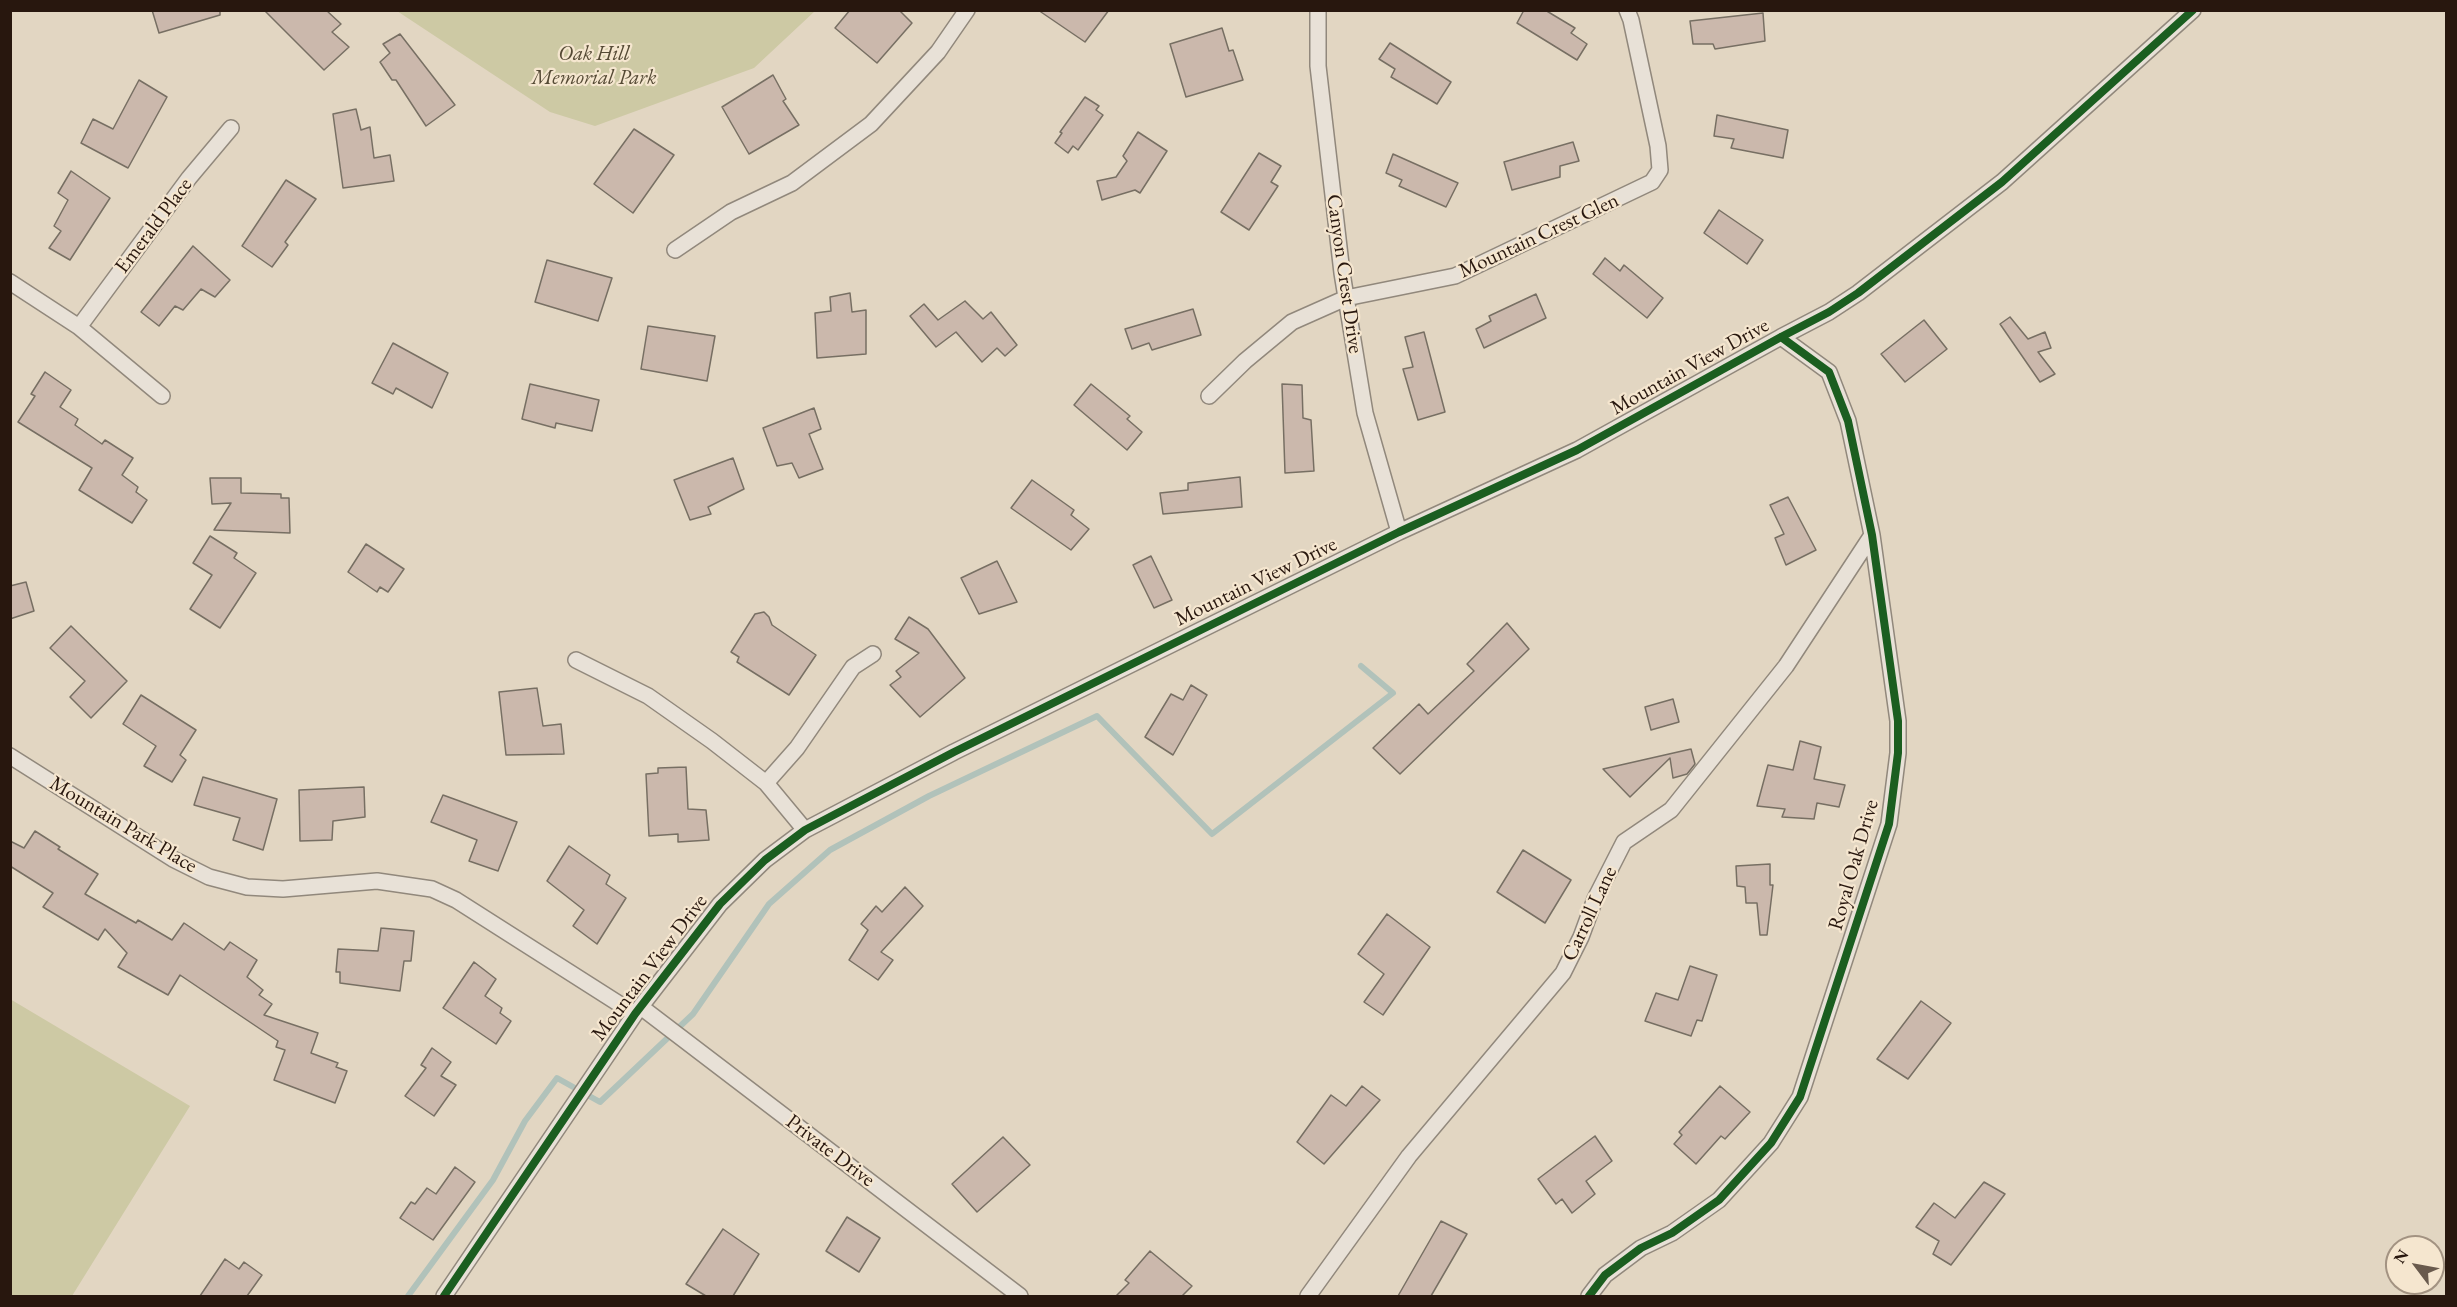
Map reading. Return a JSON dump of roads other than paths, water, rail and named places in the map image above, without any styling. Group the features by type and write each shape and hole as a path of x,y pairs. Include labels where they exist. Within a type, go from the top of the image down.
{"street":[{"path":"675,250 731,212 792,183 871,124 938,52 967,10"},
{"name":"Canyon Crest Drive","path":"1318,10 1318,66 1346,298 1365,413 1399,532"},
{"name":"Mountain Crest Glen","path":"1209,396 1245,361 1292,322 1346,298 1455,276 1652,182 1660,170 1658,146 1627,10"},
{"name":"Mountain View Drive","path":"444,1296 638,1010 720,904 765,860 805,830 954,752 1399,532 1577,450 1781,337 1807,325 1858,293 2002,182 2193,10"},
{"name":"Emerald Place","path":"79,327 189,178 231,128"},
{"path":"10,282 79,327 162,396"},
{"name":"Royal Oak Drive","path":"1589,1296 1605,1275 1641,1248 1672,1233 1719,1200 1771,1143 1800,1097 1889,824 1897,765 1898,721 1872,535 1848,421 1829,372 1781,337"},
{"name":"Carroll Lane","path":"1308,1296 1409,1156 1563,973 1581,937 1595,899 1624,842 1671,810 1786,666 1872,535"},
{"path":"766,783 797,748 853,667 873,654"},
{"path":"576,660 648,696 712,741 766,783 805,830"},
{"name":"Mountain Park Place","path":"10,756 173,859 209,877 247,886 283,889 377,881 432,889 478,912 638,1010"},
{"name":"Private Drive","path":"638,1010 1020,1296"}],"waterway":[{"path":"408,1296 493,1180 525,1121 557,1078 600,1102 693,1014 769,904 830,850 929,796 1097,716 1212,834 1393,693 1361,666"}],"park label":[{"name":"Oak Hill Memorial Park","path":"594,66"}]}
